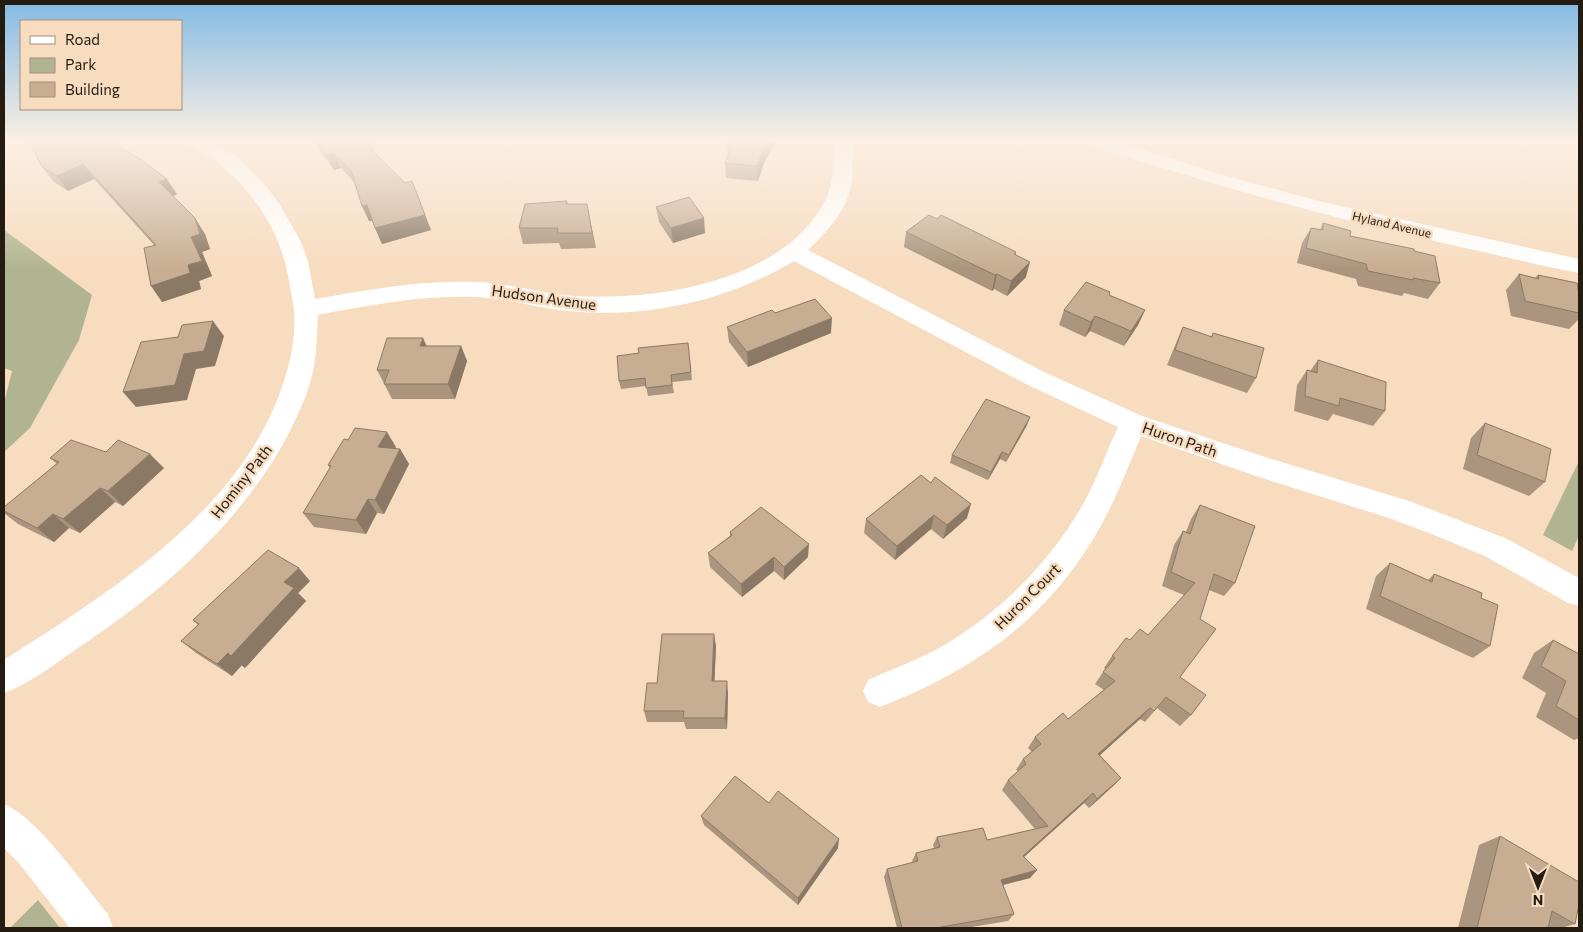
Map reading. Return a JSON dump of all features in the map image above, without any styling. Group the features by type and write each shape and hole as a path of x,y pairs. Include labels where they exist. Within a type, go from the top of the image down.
{"street":[{"name":"Hominy Path","path":"4,678 125,597 155,573 208,524 244,484 273,440 286,416 298,385 305,352 305,309 301,276 292,245 278,216 252,182"},
{"name":"Hudson Avenue","path":"305,309 409,292 461,288 513,293 574,304 611,306 649,303 721,287 755,273 794,252 829,214 842,182"},
{"name":"Hyland Avenue","path":"1226,182 1389,224 1579,266"},
{"name":"Huron Path","path":"794,252 1035,378 1133,422 1435,522 1495,547 1579,594"},
{"name":"Huron Court","path":"880,691 951,658 996,628 1050,576 1067,555 1098,503 1133,422"},
{"path":"4,822 31,849 94,928"}],"green space":[{"path":"4,230 92,295 79,340 30,428 4,452 4,403 12,371 4,368"},
{"path":"1579,461 1579,536 1572,551 1543,535"},
{"path":"38,900 60,928 10,928"}],"building":[{"path":"100,182 159,182 195,218 200,234 191,237 202,261 188,265 190,273 151,286 144,248 156,245"},
{"path":"355,182 413,182 425,215 375,228 367,205 362,206"},
{"path":"689,197 704,218 671,228 656,207"},
{"path":"567,201 566,204 587,204 592,233 557,233 558,228 519,228 525,204"},
{"path":"929,215 937,219 941,215 1016,252 1014,254 1030,262 1011,281 906,232"},
{"path":"1323,223 1351,231 1350,236 1414,249 1414,251 1435,256 1440,283 1368,271 1366,264 1306,248 1311,228 1323,230"},
{"path":"1519,274 1539,279 1538,275 1577,283 1579,313 1525,301"},
{"path":"1086,282 1110,292 1109,295 1145,310 1131,331 1095,316 1091,322 1064,310"},
{"path":"815,299 832,318 747,352 727,327 772,310 775,313"},
{"path":"213,321 204,351 184,354 175,385 123,392 141,342 178,337 182,325"},
{"path":"1183,327 1212,337 1213,333 1264,348 1256,378 1175,350"},
{"path":"387,338 423,338 420,346 461,346 448,384 384,384 389,370 377,370"},
{"path":"688,343 691,372 671,375 672,385 646,388 645,378 619,381 617,356 639,353 638,348"},
{"path":"1318,360 1386,382 1385,411 1340,398 1339,406 1305,396 1307,370 1317,373"},
{"path":"986,399 1030,417 1009,455 1002,452 991,472 952,455"},
{"path":"1485,423 1551,449 1545,482 1477,455"},
{"path":"355,428 387,432 378,447 400,449 375,500 368,499 356,520 303,513 331,466 328,465 344,439 348,440"},
{"path":"71,440 106,452 118,440 150,454 108,491 100,488 63,519 53,514 37,528 4,511 4,507 59,462 50,458"},
{"path":"921,475 931,483 935,477 971,504 947,525 934,515 897,546 866,519"},
{"path":"1200,505 1255,526 1235,583 1214,574 1200,619 1216,629 1180,677 1206,695 1191,715 1166,697 1154,711 1150,708 1098,754 1121,778 1097,799 1093,793 1023,856 1037,870 1001,880 1014,914 936,928 902,928 887,869 918,861 916,853 940,847 937,837 983,828 987,840 1048,826 1008,780 1026,764 1023,759 1041,744 1035,737 1063,713 1068,719 1115,681 1103,672 1115,658 1112,656 1126,638 1130,640 1140,629 1148,635 1195,583 1171,572 1183,531 1190,534"},
{"path":"761,507 809,544 784,567 774,557 741,584 708,553 732,535 730,532"},
{"path":"268,550 299,568 284,582 294,588 231,656 228,653 217,664 181,641 199,624 193,620"},
{"path":"1390,563 1432,582 1434,574 1482,593 1481,598 1498,605 1490,646 1380,596"},
{"path":"662,634 714,634 712,681 727,681 725,718 683,718 684,711 644,711 647,683 657,683"},
{"path":"1553,640 1579,654 1579,720 1556,706 1566,681 1541,666"},
{"path":"735,776 769,803 778,791 839,839 798,898 701,816"},
{"path":"1500,836 1579,882 1579,904 1575,924 1552,911 1548,928 1477,928"}]}
